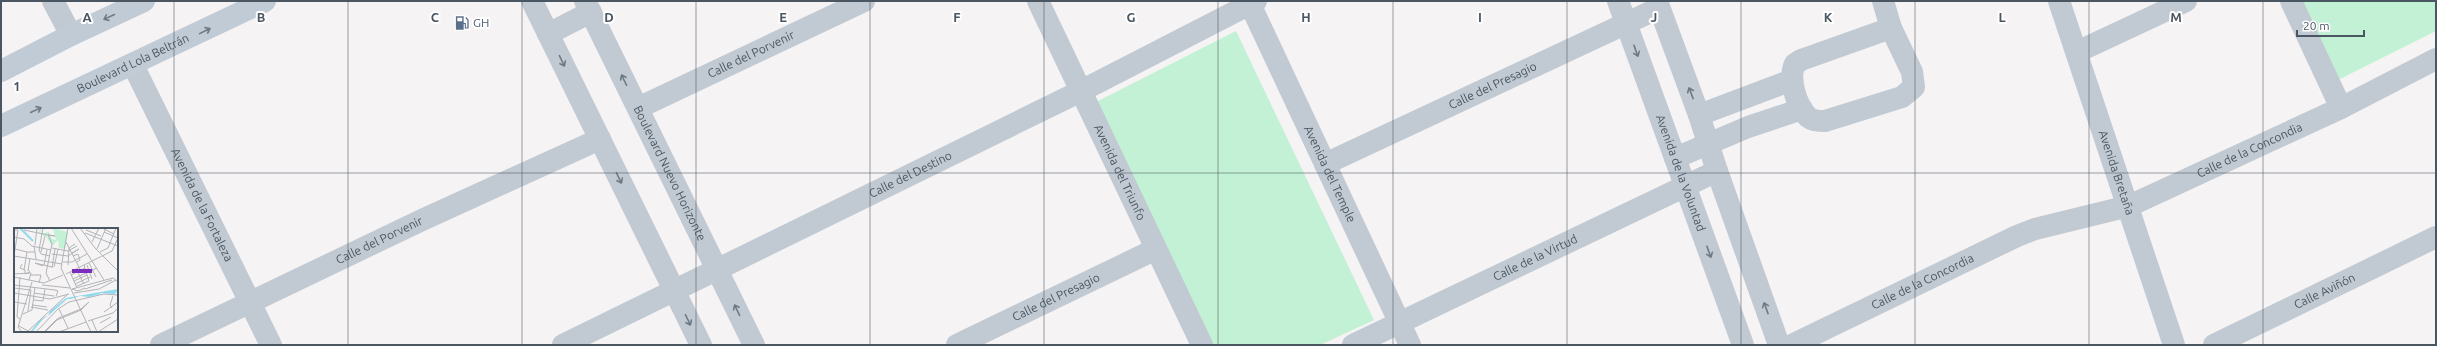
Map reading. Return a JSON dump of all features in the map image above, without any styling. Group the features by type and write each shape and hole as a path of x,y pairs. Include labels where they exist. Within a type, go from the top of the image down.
{"main road":[{"path":"1,72 71,35 144,1"},
{"name":"Boulevard Lola Beltrán","path":"1,126 133,66 265,1"}],"street":[{"path":"53,1 71,35"},
{"path":"532,1 701,345"},
{"name":"Calle del Porvenir","path":"638,108 864,1"},
{"name":"Avenida del Triunfo","path":"1038,1 1202,345"},
{"name":"Avenida de la Voluntad","path":"1618,1 1743,345"},
{"path":"1883,1 1891,28 1912,72 1914,87 1910,93 1825,121 1816,121 1808,117 1802,109 1792,80 1792,70 1801,60 1891,28"},
{"name":"Avenida Bretaña","path":"2059,1 2129,206 2174,345"},
{"path":"2077,52 2186,1"},
{"path":"2291,1 2341,108"},
{"name":"Calle del Destino","path":"563,345 675,292 1081,91 1253,2"},
{"name":"Avenida del Temple","path":"1253,2 1325,164 1410,345"},
{"path":"1658,4 1699,115 1716,171 1779,345"},
{"name":"Calle del Presagio","path":"1325,164 1626,22 1658,4"},
{"path":"548,34 588,7"},
{"name":"Boulevard Nuevo Horizonte","path":"588,7 754,345"},
{"name":"Calle de la Concondia","path":"2056,224 2129,206 2341,108 2436,59"},
{"name":"Avenida de la Fortaleza","path":"133,66 271,345"},
{"path":"1699,115 1792,80"},
{"path":"1738,100 1748,127"},
{"path":"1675,158 1707,143 1748,127 1802,109"},
{"name":"Calle del Porvenir","path":"161,345 422,220 600,139"},
{"name":"Calle de la Virtud","path":"1353,345 1716,171"},
{"name":"Calle de la Concordia","path":"1792,345 2017,236 2035,228 2056,224"},
{"name":"Calle Aviñón","path":"2214,345 2436,237"},
{"name":"Calle del Presagio","path":"957,345 1156,249"}],"green space":[{"path":"2301,1 2436,1 2436,31 2336,81"},
{"path":"1236,31 1374,320 1320,345 1213,345 1096,102"}],"place":[{"name":"GH","path":"462,23"}]}
